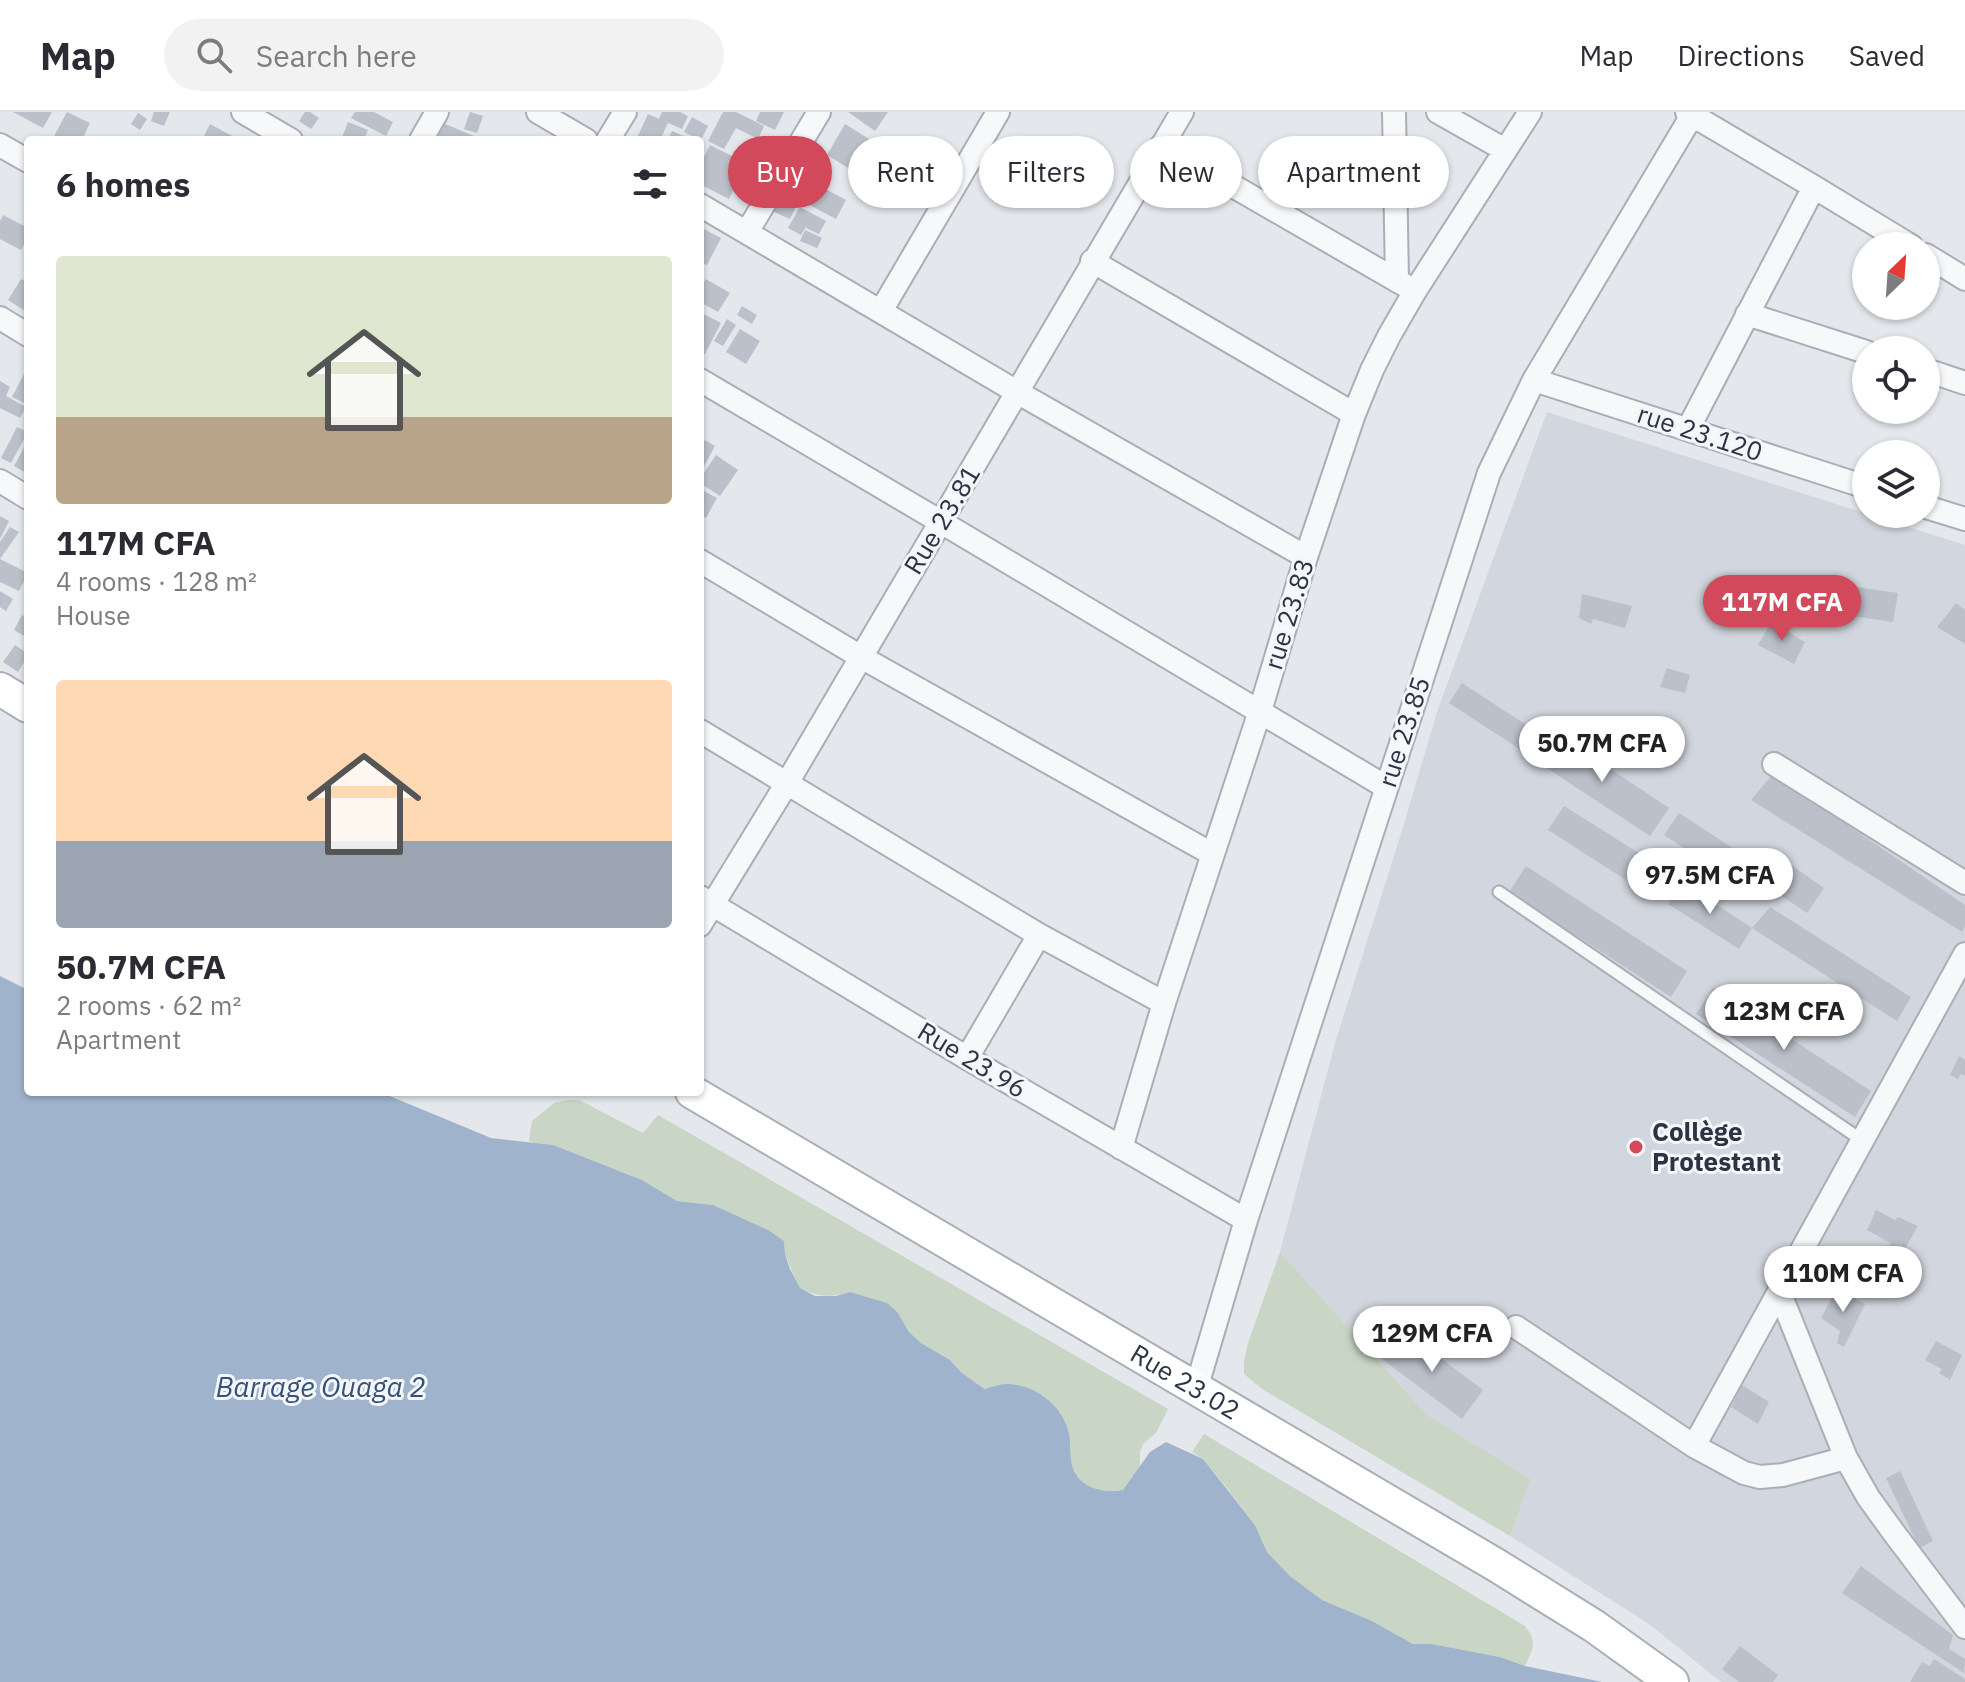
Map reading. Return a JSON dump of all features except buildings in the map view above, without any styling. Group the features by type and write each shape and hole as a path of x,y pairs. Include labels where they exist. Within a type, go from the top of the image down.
{"street":[{"path":"243,112 284,136"},
{"path":"423,136 437,112"},
{"path":"538,112 579,136"},
{"path":"610,136 625,112"},
{"path":"747,232 819,112"},
{"path":"881,311 998,112"},
{"name":"Rue 23.81","path":"1167,136 1182,112"},
{"path":"1394,112 1406,286"},
{"path":"1438,112 1505,150"},
{"name":"rue 23.83","path":"1121,1148 1164,1003 1354,414 1406,286 1530,112"},
{"path":"1691,113 1888,232"},
{"name":"rue 23.85","path":"1196,1389 1246,1220 1489,473 1534,380 1691,113"},
{"path":"0,145 24,159"},
{"path":"1688,429 1814,187"},
{"path":"1242,191 1406,286"},
{"name":"Rue 23.81","path":"706,900 787,783 1130,198"},
{"path":"704,207 1017,392 1306,557"},
{"path":"1092,261 1354,414"},
{"path":"1940,264 1965,279"},
{"path":"1747,314 1852,348"},
{"path":"0,318 24,333"},
{"path":"1940,375 1965,383"},
{"name":"rue 23.120","path":"1534,380 1852,482"},
{"path":"704,382 1386,787"},
{"path":"0,481 24,496"},
{"path":"1940,511 1965,519"},
{"path":"704,563 861,657 1212,854"},
{"path":"0,689 24,704"},
{"path":"704,733 1039,935 1164,1003"},
{"path":"1774,764 1965,883"},
{"name":"Rue 23.96","path":"706,900 967,1058 1246,1220"},
{"path":"967,1058 1039,935"},
{"path":"1694,1446 1965,954"},
{"name":"Rue 23.02","path":"699,1096 1496,1565 1594,1626 1672,1682"},
{"path":"1779,1291 1846,1458 1868,1497 1965,1627"},
{"path":"1516,1327 1694,1446 1744,1473 1760,1477 1783,1475 1846,1458"}],"lane":[{"path":"1499,892 1863,1141"}],"shaded area":[{"name":"Collège Protestant","path":"1547,412 1852,509 1852,528 1912,528 1965,545 1965,1682 1721,1682 1649,1624 1510,1536 1531,1479 1427,1415 1280,1252 1335,1043 1437,712"}],"green space":[{"path":"579,1100 643,1133 658,1115 1168,1409 1156,1433 1143,1444 1140,1467 1123,1490 1089,1487 1080,1481 1070,1465 1044,1396 1015,1386 986,1389 962,1373 950,1360 921,1343 909,1332 898,1313 850,1292 824,1296 799,1288 785,1254 784,1241 713,1205 677,1201 642,1180 529,1141 532,1121 554,1103"},
{"path":"1280,1252 1427,1415 1531,1479 1510,1536 1262,1389 1244,1374 1248,1343"},
{"path":"1204,1434 1525,1626 1532,1637 1533,1646 1525,1666 1500,1657 1432,1644 1413,1644 1372,1621 1322,1600 1290,1576 1267,1552 1255,1525 1203,1459 1192,1452"}],"water":[{"name":"Barrage Ouaga 2","path":"0,976 24,988 24,1096 390,1096 491,1138 553,1145 642,1180 677,1201 713,1205 768,1230 784,1241 790,1269 800,1288 815,1296 850,1292 887,1303 921,1343 950,1360 985,1389 1004,1384 1026,1387 1036,1392 1053,1405 1066,1423 1074,1471 1088,1486 1109,1491 1123,1490 1150,1452 1166,1442 1203,1459 1255,1525 1267,1552 1290,1576 1322,1600 1372,1621 1413,1644 1432,1644 1500,1657 1525,1666 1602,1682 0,1682"}],"place":[{"name":"Collège Protestant","path":"1636,1147"}]}
